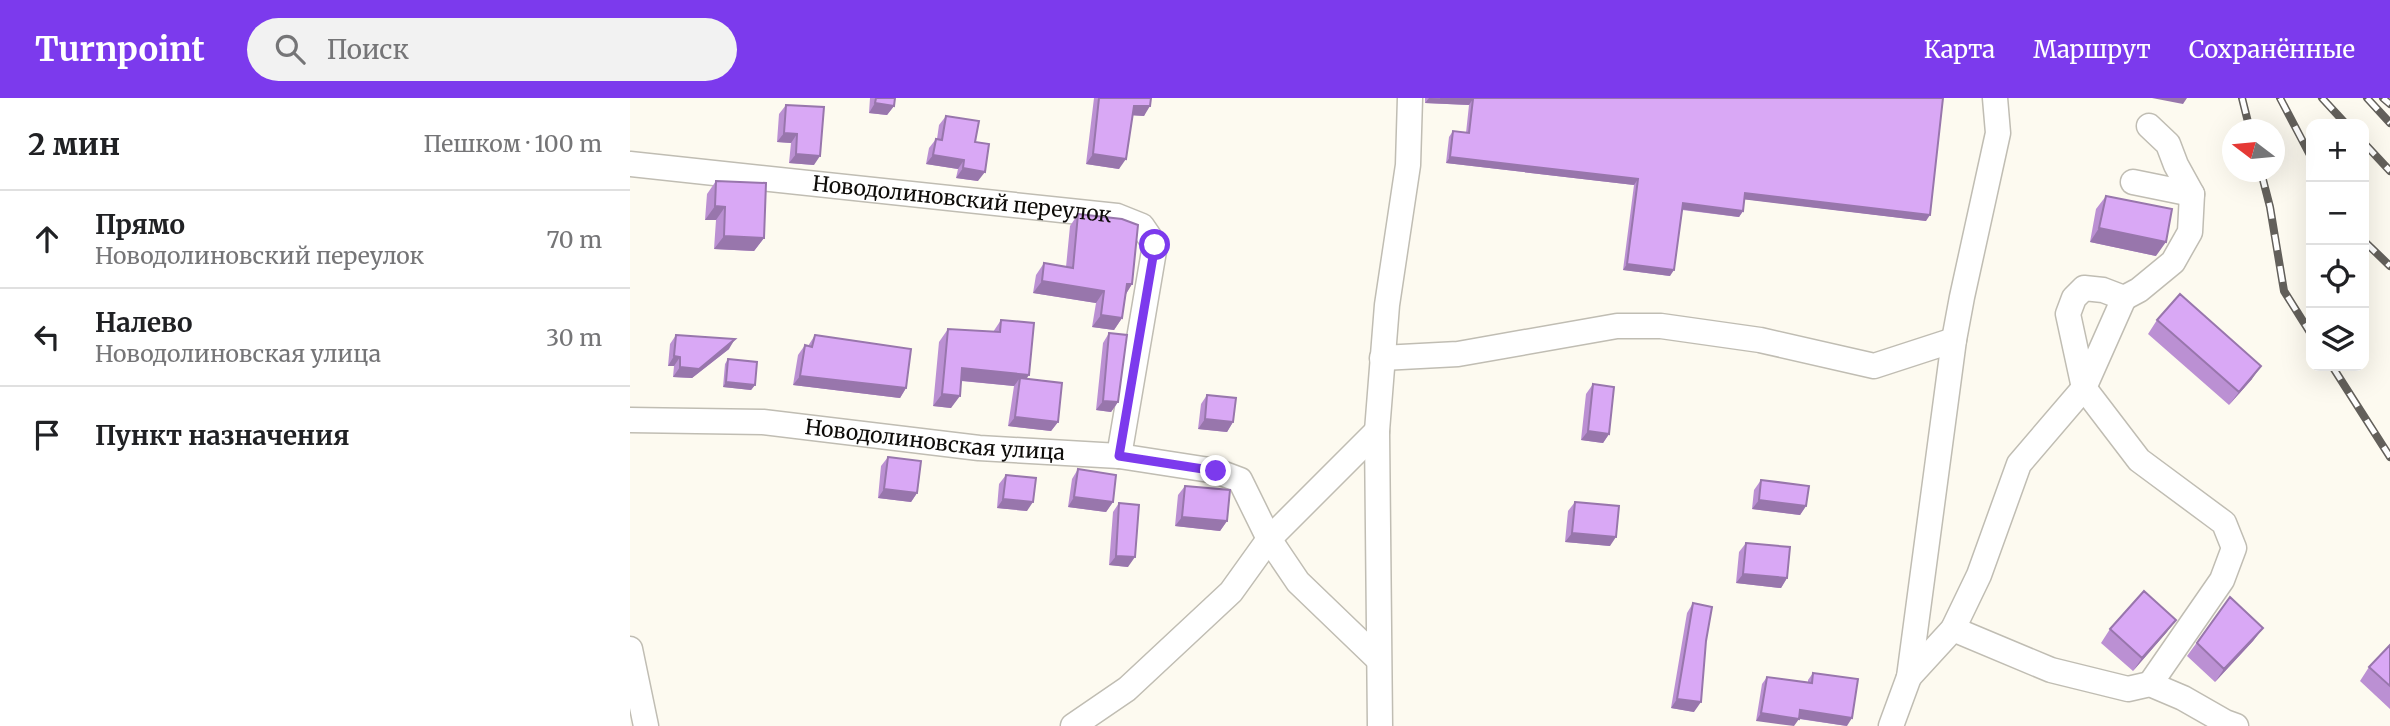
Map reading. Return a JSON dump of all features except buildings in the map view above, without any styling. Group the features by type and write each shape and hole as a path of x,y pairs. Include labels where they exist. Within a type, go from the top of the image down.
{"street":[{"path":"1380,726 1377,658 1377,431 1387,304 1408,165 1410,98"},
{"path":"1891,726 1909,677 1954,340 1998,133 1995,98"},
{"path":"1909,677 1953,629 1979,575 2019,464 2084,388 2124,298 2139,290 2173,262 2190,232 2192,194 2168,144 2149,126"},
{"name":"Новодолиновский переулок","path":"630,163 1117,216 1142,226 1155,245 1119,456"},
{"path":"2133,182 2192,194"},
{"path":"2124,298 2104,290 2084,288 2074,298 2068,314 2084,388 2139,460 2224,523 2234,548 2222,580 2150,684"},
{"path":"1382,358 1458,354 1617,326 1661,326 1760,340 1874,366 1954,340"},
{"name":"Новодолиновская улица","path":"630,420 763,422 979,448 1119,456 1216,471 1240,480 1269,539"},
{"path":"1073,726 1127,689 1231,592 1269,539 1377,431"},
{"path":"1269,539 1298,582 1377,658"},
{"path":"1953,629 2051,670 2129,689 2150,684 2236,726"},
{"path":"630,649 646,726"}],"railway":[{"path":"2242,98 2247,119"},
{"path":"2280,98 2306,147"},
{"path":"2322,98 2341,119"},
{"path":"2367,98 2390,123"},
{"path":"2383,98 2390,104"},
{"path":"2369,148 2390,171"},
{"path":"2264,182 2284,291 2306,326"},
{"path":"2368,245 2390,266"},
{"path":"2335,371 2390,457"}],"route":[{"path":"1155,245 1119,456 1216,471"}]}
